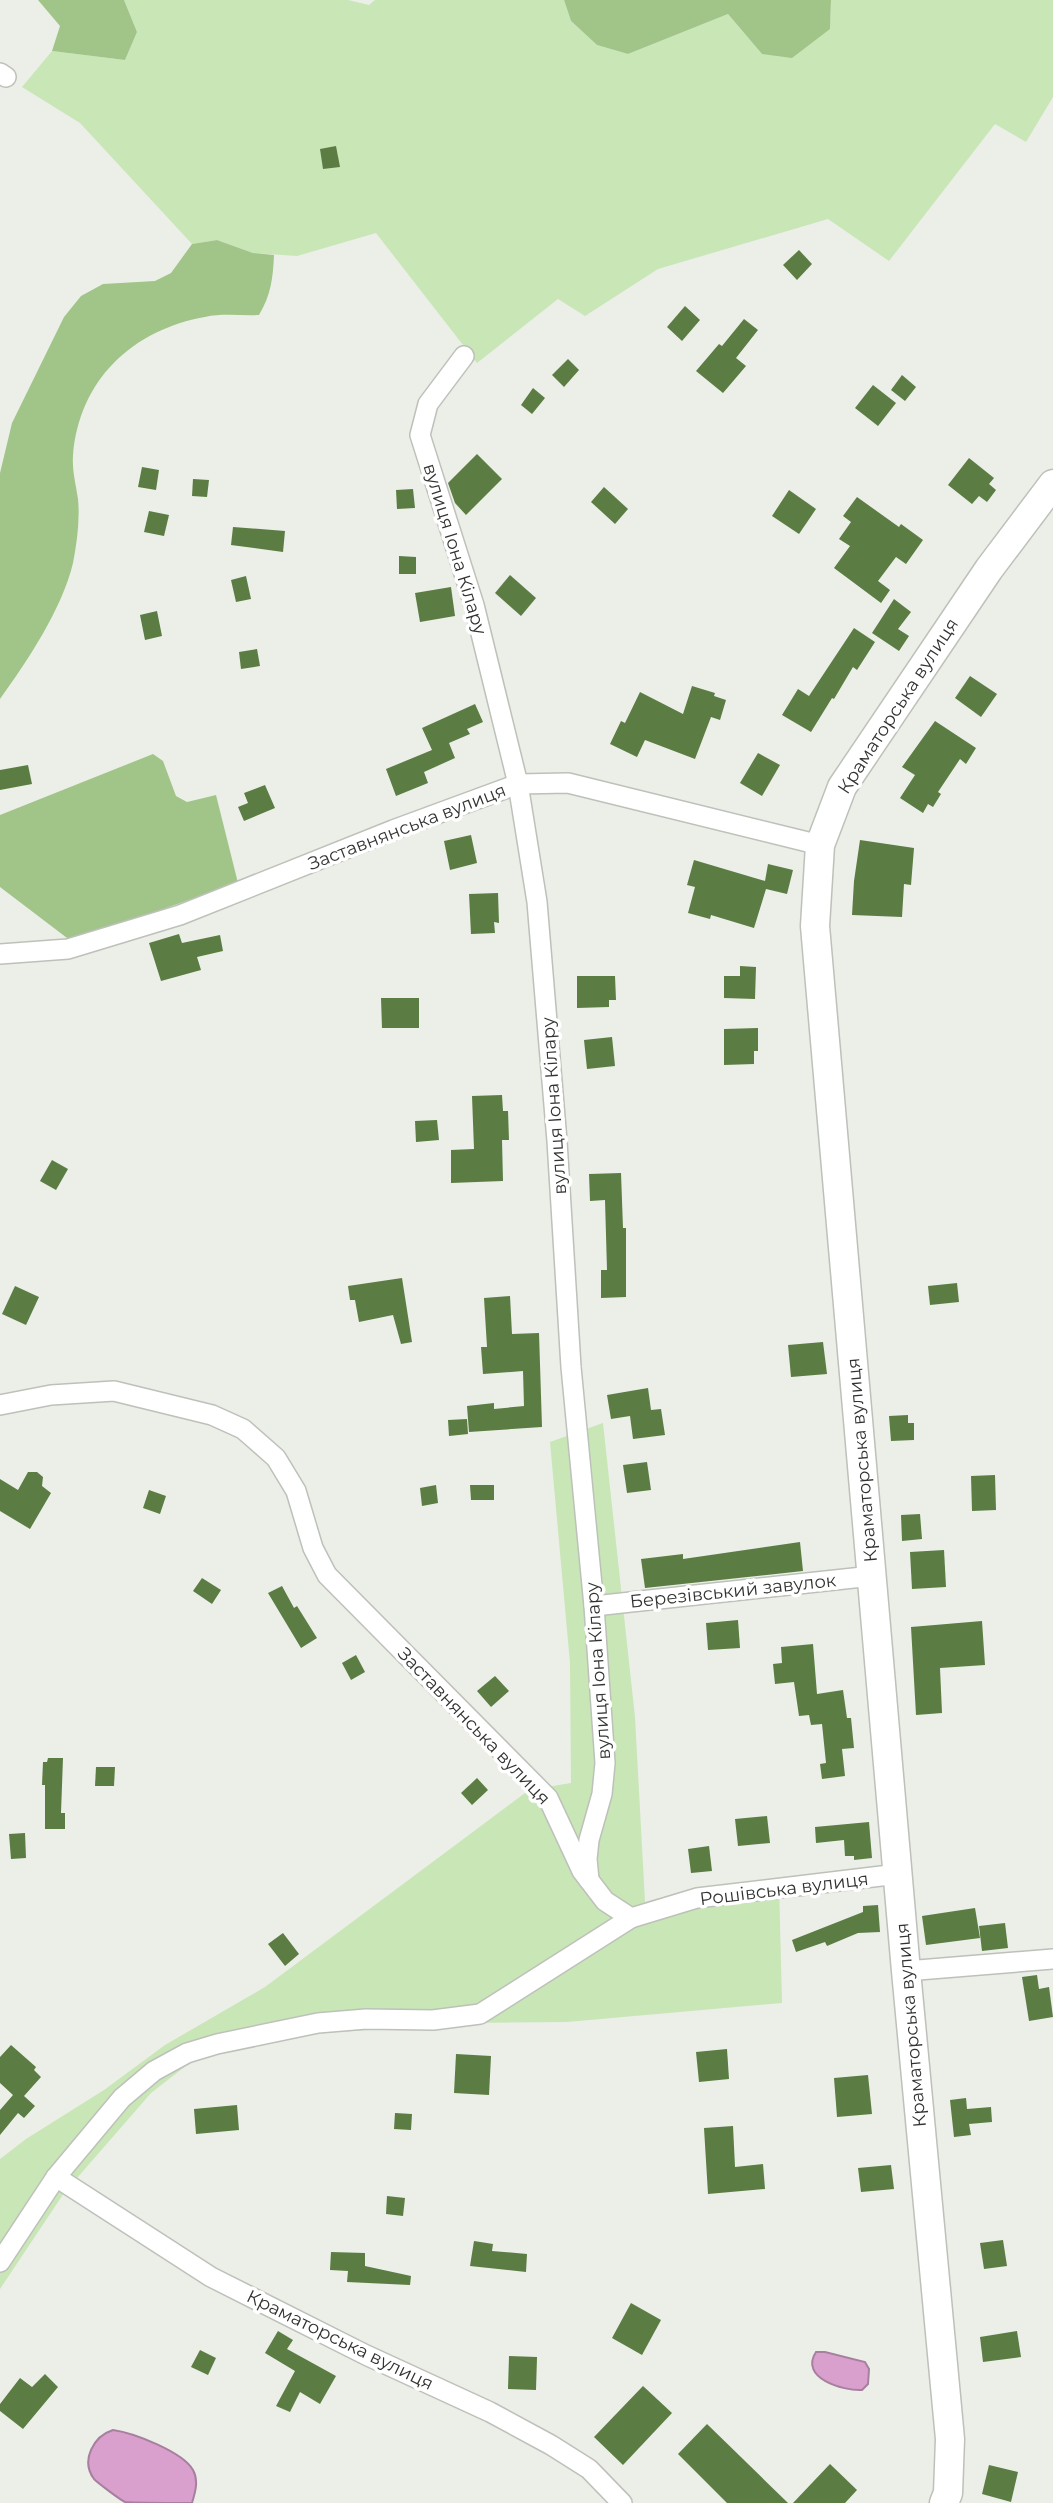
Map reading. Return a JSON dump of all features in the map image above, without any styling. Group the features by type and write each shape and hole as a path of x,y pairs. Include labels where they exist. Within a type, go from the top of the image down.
{"street":[{"name":"вулиця Іона Кілару","path":"464,356 428,404 420,435 474,605 518,784 537,902 557,1141 571,1367 606,1763 602,1794 589,1840 589,1880"},
{"name":"Краматорська вулиця","path":"944,2503 948,2493 950,2438 906,1971 815,926 820,845 842,787 989,569 1053,484"},
{"name":"Заставнянська вулиця","path":"0,954 68,949 180,915 393,830 518,784 568,783 820,845"},
{"name":"Заставнянська вулиця","path":"0,1405 51,1395 114,1391 212,1415 243,1429 276,1458 296,1491 313,1548 327,1575 548,1798 582,1871 605,1901 631,1918"},
{"name":"Березівський завулок","path":"594,1606 872,1576"},
{"name":"Рошівська вулиця","path":"631,1918 697,1898 898,1874"},
{"path":"0,2262 56,2177 122,2098 155,2071 187,2053 318,2023 366,2019 433,2020 480,2014 631,1918"},
{"path":"906,1971 1053,1959"},
{"name":"Краматорська вулиця","path":"56,2177 211,2277 366,2355 490,2412 551,2445 589,2469 621,2503"}],"green space":[{"path":"38,0 124,0 137,32 125,60 52,51 60,26"},
{"path":"124,0 348,0 369,5 375,0 564,0 571,21 597,45 628,54 728,14 762,54 830,29 831,0 1053,0 1053,97 1026,142 995,124 889,261 828,219 658,269 585,316 558,299 477,363 376,233 297,256 253,253 217,240 192,244 80,123 22,87 52,51 125,60 137,32"},
{"path":"564,0 831,0 830,29 792,58 762,54 728,14 628,54 597,45 571,21"},
{"path":"217,240 253,253 274,255 271,286 263,308 259,315 212,316 179,324 154,334 114,363 98,382 77,429 73,456 78,523 68,580 43,634 0,699 0,473 12,423 64,317 81,296 103,284 155,281 171,273 192,244"},
{"path":"153,754 163,761 176,796 187,802 216,795 238,883 71,941 0,887 0,815"},
{"path":"603,1423 635,1717 645,1902 692,1889 779,1883 782,2003 567,2022 471,2023 309,2034 196,2058 151,2093 64,2193 0,2289 0,2159 26,2139 104,2090 165,2045 265,1987 529,1790 571,1783 570,1663 550,1442"}],"shaded area":[{"path":"816,2352 865,2362 869,2369 868,2384 862,2390 854,2390 826,2381 813,2369 812,2361"},
{"path":"113,2430 157,2444 188,2463 196,2478 192,2503 125,2502 94,2479 88,2464 91,2450 100,2438"}],"building":[{"path":"336,146 340,167 323,169 320,149"},
{"path":"799,250 812,264 797,280 783,265"},
{"path":"685,306 700,320 682,341 667,327"},
{"path":"744,319 758,330 736,358 746,366 723,393 696,371 719,344 722,346"},
{"path":"568,359 579,370 564,387 552,375"},
{"path":"902,375 916,387 905,401 891,390"},
{"path":"873,385 896,403 878,426 855,408"},
{"path":"533,388 545,398 532,414 521,405"},
{"path":"477,454 502,479 466,515 455,503 448,483"},
{"path":"969,458 994,478 989,484 996,490 987,502 979,496 972,504 948,485"},
{"path":"142,467 159,470 156,490 138,487"},
{"path":"193,479 209,480 207,497 192,496"},
{"path":"604,487 628,509 615,524 591,502"},
{"path":"413,489 415,508 397,509 396,490"},
{"path":"789,490 816,509 799,534 772,516"},
{"path":"857,497 899,527 901,524 923,540 906,564 896,557 878,581 890,590 881,603 834,568 850,546 839,539 851,522 843,516"},
{"path":"149,511 169,515 164,536 144,532"},
{"path":"233,527 285,531 283,552 231,545"},
{"path":"399,556 416,557 416,574 399,574"},
{"path":"510,575 536,598 521,616 495,593"},
{"path":"246,576 251,599 236,602 231,580"},
{"path":"451,587 455,616 420,622 415,593"},
{"path":"894,599 911,612 898,629 909,636 899,651 872,633"},
{"path":"157,611 162,636 145,640 140,615"},
{"path":"854,628 875,642 857,670 853,667 811,732 782,715 798,689 809,696"},
{"path":"257,649 260,666 241,669 239,652"},
{"path":"970,676 997,694 981,717 955,698"},
{"path":"692,686 715,693 714,696 726,700 720,720 711,717 695,759 645,740 637,757 610,744 621,721 625,723 640,692 683,714"},
{"path":"475,704 483,722 467,729 470,734 449,743 455,758 424,772 428,783 396,796 386,769 432,750 422,728"},
{"path":"935,721 976,748 966,764 960,759 938,792 941,794 933,807 928,804 923,813 900,798 915,775 902,767"},
{"path":"758,753 780,765 762,796 740,783"},
{"path":"28,765 32,784 0,790 0,770"},
{"path":"265,785 275,808 244,821 238,807 248,803 244,793"},
{"path":"471,835 477,863 450,870 444,841"},
{"path":"860,840 914,848 911,885 904,884 902,917 852,915"},
{"path":"694,860 765,881 768,864 793,870 787,894 766,889 754,928 711,915 710,919 688,913 695,887 687,885"},
{"path":"498,893 499,923 494,922 495,933 471,934 469,894"},
{"path":"179,934 182,943 220,935 223,951 197,957 201,970 161,981 149,943"},
{"path":"740,966 756,967 755,999 724,998 724,976 740,976"},
{"path":"577,976 615,976 616,1000 609,1000 609,1007 577,1008"},
{"path":"381,998 419,998 419,1028 382,1028"},
{"path":"758,1028 758,1051 754,1051 754,1064 724,1065 724,1029"},
{"path":"612,1037 615,1066 587,1069 584,1040"},
{"path":"502,1095 503,1111 508,1111 509,1140 502,1140 503,1181 451,1183 451,1150 474,1149 472,1096"},
{"path":"437,1120 439,1140 416,1142 415,1121"},
{"path":"52,1160 68,1169 56,1190 40,1181"},
{"path":"621,1173 623,1228 626,1228 626,1297 601,1298 601,1270 607,1270 605,1200 590,1201 589,1174"},
{"path":"402,1278 412,1342 401,1344 393,1315 359,1322 355,1300 350,1300 348,1286"},
{"path":"957,1283 959,1302 930,1305 928,1286"},
{"path":"15,1286 39,1297 26,1325 2,1314"},
{"path":"510,1296 512,1334 539,1333 542,1427 469,1432 467,1406 494,1403 494,1409 524,1406 523,1371 483,1374 481,1347 487,1347 484,1298"},
{"path":"823,1342 827,1374 791,1377 788,1345"},
{"path":"648,1388 651,1410 661,1409 665,1435 633,1439 630,1416 611,1419 607,1395"},
{"path":"908,1415 908,1423 914,1423 914,1440 891,1441 889,1416"},
{"path":"467,1419 468,1434 449,1436 448,1420"},
{"path":"647,1462 651,1490 627,1493 623,1465"},
{"path":"28,1472 37,1472 43,1477 42,1486 51,1493 30,1529 0,1511 0,1479 18,1490"},
{"path":"995,1475 996,1510 972,1511 971,1476"},
{"path":"436,1485 438,1503 422,1506 420,1488"},
{"path":"470,1485 494,1485 494,1500 471,1500"},
{"path":"149,1490 166,1496 160,1514 143,1508"},
{"path":"920,1514 922,1539 902,1541 901,1515"},
{"path":"800,1542 803,1571 645,1588 641,1559 683,1554 683,1559"},
{"path":"944,1550 946,1587 912,1589 910,1552"},
{"path":"202,1578 221,1590 212,1604 193,1591"},
{"path":"282,1586 294,1608 297,1606 317,1638 301,1648 268,1593"},
{"path":"738,1620 740,1648 708,1650 706,1623"},
{"path":"982,1621 985,1665 940,1668 942,1713 916,1715 911,1627"},
{"path":"813,1644 817,1694 843,1690 847,1718 851,1718 854,1748 842,1749 845,1776 822,1779 820,1764 826,1763 822,1724 811,1725 809,1715 799,1716 794,1682 775,1684 773,1664 782,1663 781,1647"},
{"path":"356,1655 365,1672 351,1680 342,1663"},
{"path":"495,1676 509,1691 491,1707 477,1691"},
{"path":"48,1758 63,1758 61,1813 65,1813 65,1829 45,1829 45,1785 42,1785 43,1762 47,1762"},
{"path":"96,1767 115,1767 114,1786 95,1786"},
{"path":"477,1778 488,1790 472,1805 461,1793"},
{"path":"767,1816 770,1843 738,1846 735,1819"},
{"path":"869,1822 872,1858 854,1860 854,1856 845,1856 844,1840 816,1843 815,1827"},
{"path":"25,1833 26,1858 11,1859 9,1834"},
{"path":"709,1846 712,1871 691,1873 688,1849"},
{"path":"878,1905 880,1932 858,1933 827,1946 825,1942 796,1952 792,1940 863,1912 863,1906"},
{"path":"975,1908 980,1938 926,1945 922,1916"},
{"path":"1005,1923 1008,1948 982,1951 979,1926"},
{"path":"283,1933 299,1954 285,1966 268,1944"},
{"path":"1037,1975 1039,1989 1049,1987 1053,2017 1029,2021 1022,1977"},
{"path":"11,2045 36,2067 34,2070 41,2077 24,2096 35,2106 24,2118 18,2113 0,2135 0,2110 13,2095 0,2083 0,2057"},
{"path":"727,2049 729,2079 699,2082 696,2052"},
{"path":"456,2054 491,2056 489,2095 454,2093"},
{"path":"868,2075 872,2114 837,2117 834,2078"},
{"path":"966,2098 967,2109 991,2107 992,2122 969,2124 971,2135 954,2137 950,2100"},
{"path":"237,2105 239,2130 196,2134 194,2109"},
{"path":"395,2113 412,2114 411,2130 394,2129"},
{"path":"733,2126 735,2167 763,2164 765,2189 708,2194 704,2128"},
{"path":"891,2165 894,2189 861,2192 858,2168"},
{"path":"387,2196 405,2198 403,2216 386,2214"},
{"path":"1003,2240 1007,2266 984,2269 980,2243"},
{"path":"474,2241 493,2244 492,2251 527,2254 526,2272 470,2266"},
{"path":"331,2252 365,2253 365,2266 411,2276 410,2285 347,2282 348,2271 330,2270"},
{"path":"631,2303 661,2320 642,2355 612,2338"},
{"path":"278,2331 293,2340 287,2349 336,2376 320,2404 300,2392 290,2412 276,2406 295,2371 265,2353"},
{"path":"1017,2331 1021,2357 983,2362 980,2337"},
{"path":"200,2350 216,2358 208,2375 191,2367"},
{"path":"509,2356 537,2357 536,2390 508,2389"},
{"path":"45,2374 58,2387 23,2429 0,2411 0,2404 20,2378 32,2387"},
{"path":"643,2386 672,2413 623,2465 594,2437"},
{"path":"707,2424 788,2503 727,2503 678,2454"},
{"path":"830,2464 857,2490 845,2503 793,2503"},
{"path":"989,2465 1018,2472 1011,2502 982,2494"}]}
